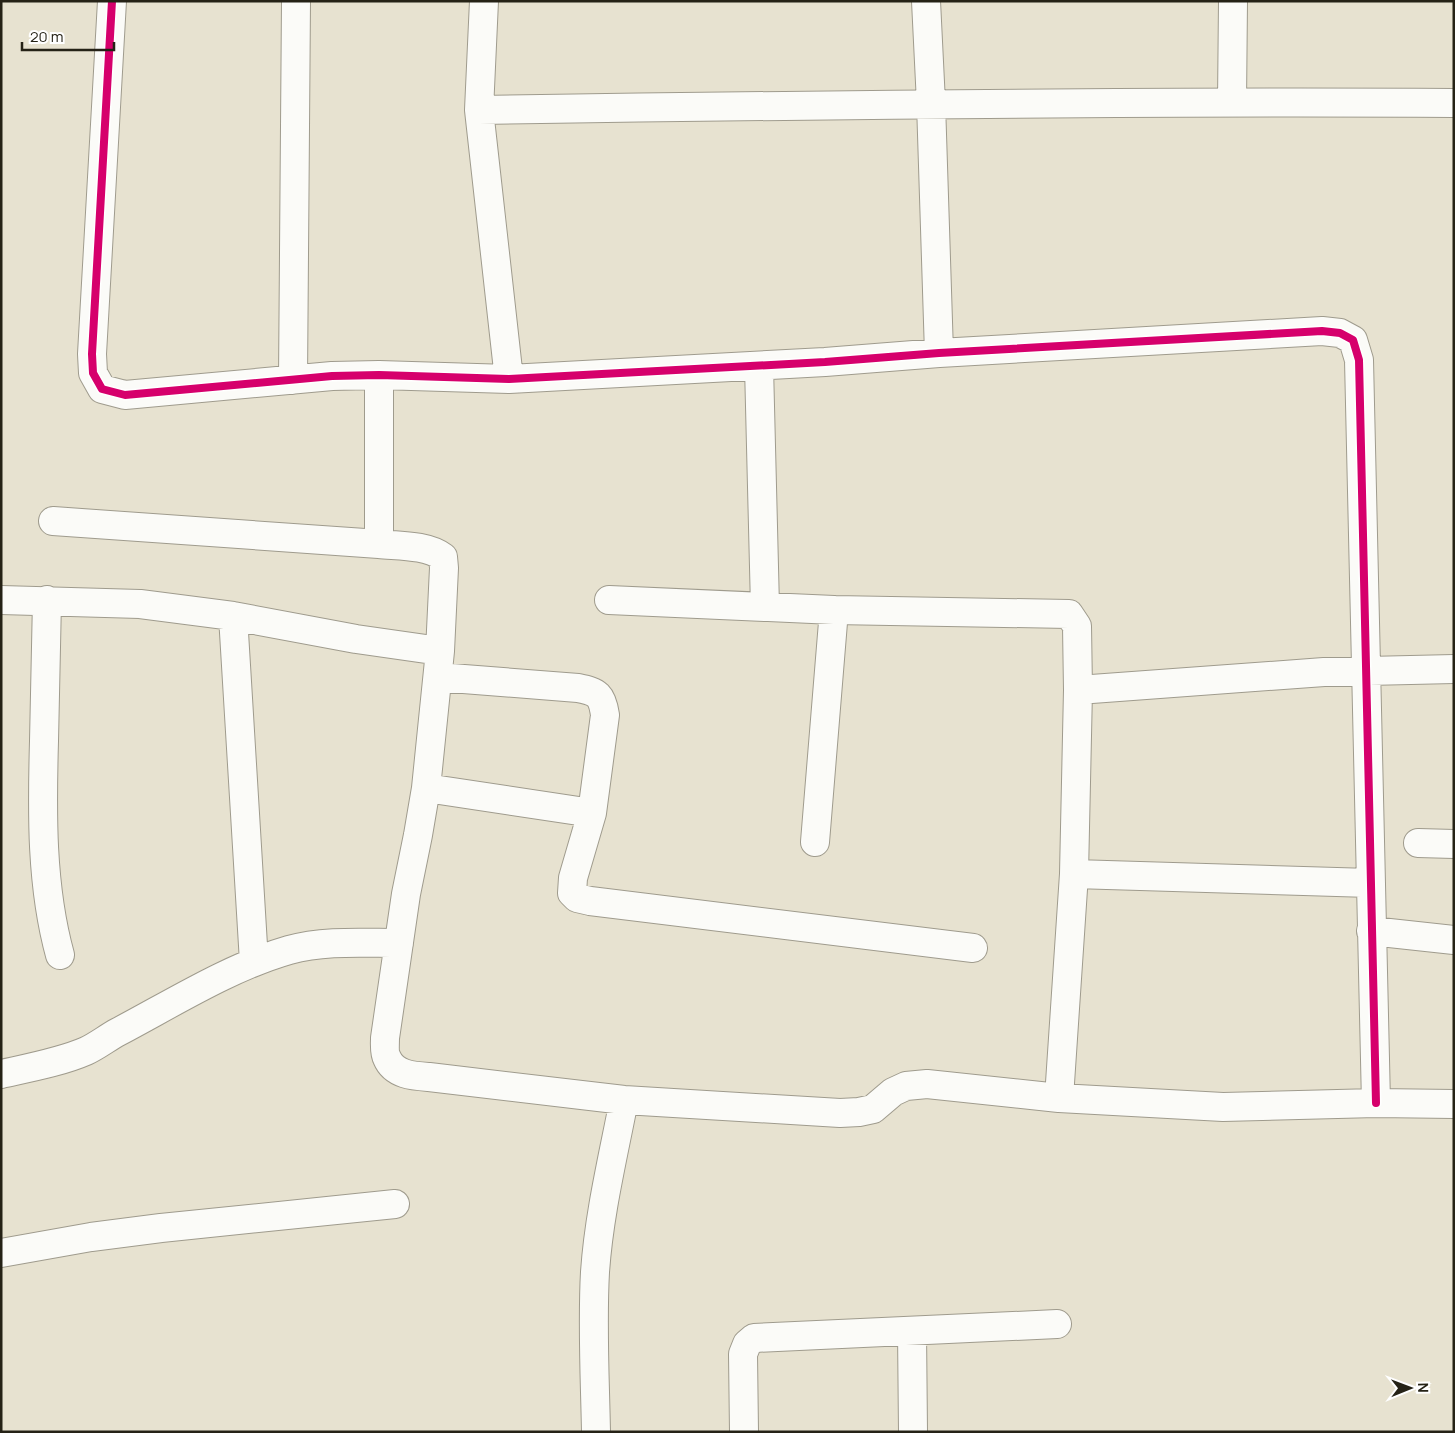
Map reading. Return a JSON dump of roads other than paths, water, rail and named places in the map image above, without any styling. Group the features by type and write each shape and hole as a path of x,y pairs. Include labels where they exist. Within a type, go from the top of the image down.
{"street":[{"path":"112,1 92,354 93,373 102,388 125,395 332,376 379,375 509,379 759,366 939,353 1322,331 1340,333 1353,340 1359,360 1376,1103"},
{"path":"293,380 296,1"},
{"path":"484,1 479,110 509,379"},
{"path":"926,1 939,353"},
{"path":"1232,102 1233,1"},
{"path":"479,110 931,103 1454,103"},
{"path":"759,366 765,607"},
{"path":"379,375 379,544"},
{"path":"53,522 379,544 427,549 436,551 443,557 439,664 426,788 406,894 384,1038 386,1058 395,1070 413,1076 624,1100 840,1113 860,1112 873,1108 892,1092 906,1086 927,1084 1059,1098 1223,1107 1376,1103 1454,1104"},
{"path":"1,600 140,604 233,616 356,639 439,664 593,691 603,700 605,715 592,813 573,878 572,893 577,898 973,948"},
{"path":"46,600 43,791 45,849 49,895 60,955"},
{"path":"609,600 834,610 1069,614 1076,626 1078,690 1074,874 1059,1098"},
{"path":"815,842 834,610"},
{"path":"233,616 254,962"},
{"path":"1078,690 1324,672 1454,669"},
{"path":"426,788 592,813"},
{"path":"1418,843 1454,844"},
{"path":"1074,874 1370,884"},
{"path":"1371,931 1454,940"},
{"path":"1,1074 52,1062 86,1051 220,978 254,962 290,950 324,944 399,942"},
{"path":"584,1432 596,1432 593,1319 595,1271 600,1227 624,1100"},
{"path":"1,1253 90,1237 161,1228 395,1204"},
{"path":"744,1432 744,1354 748,1344 754,1338 1057,1324"},
{"path":"912,1331 913,1432"}]}
